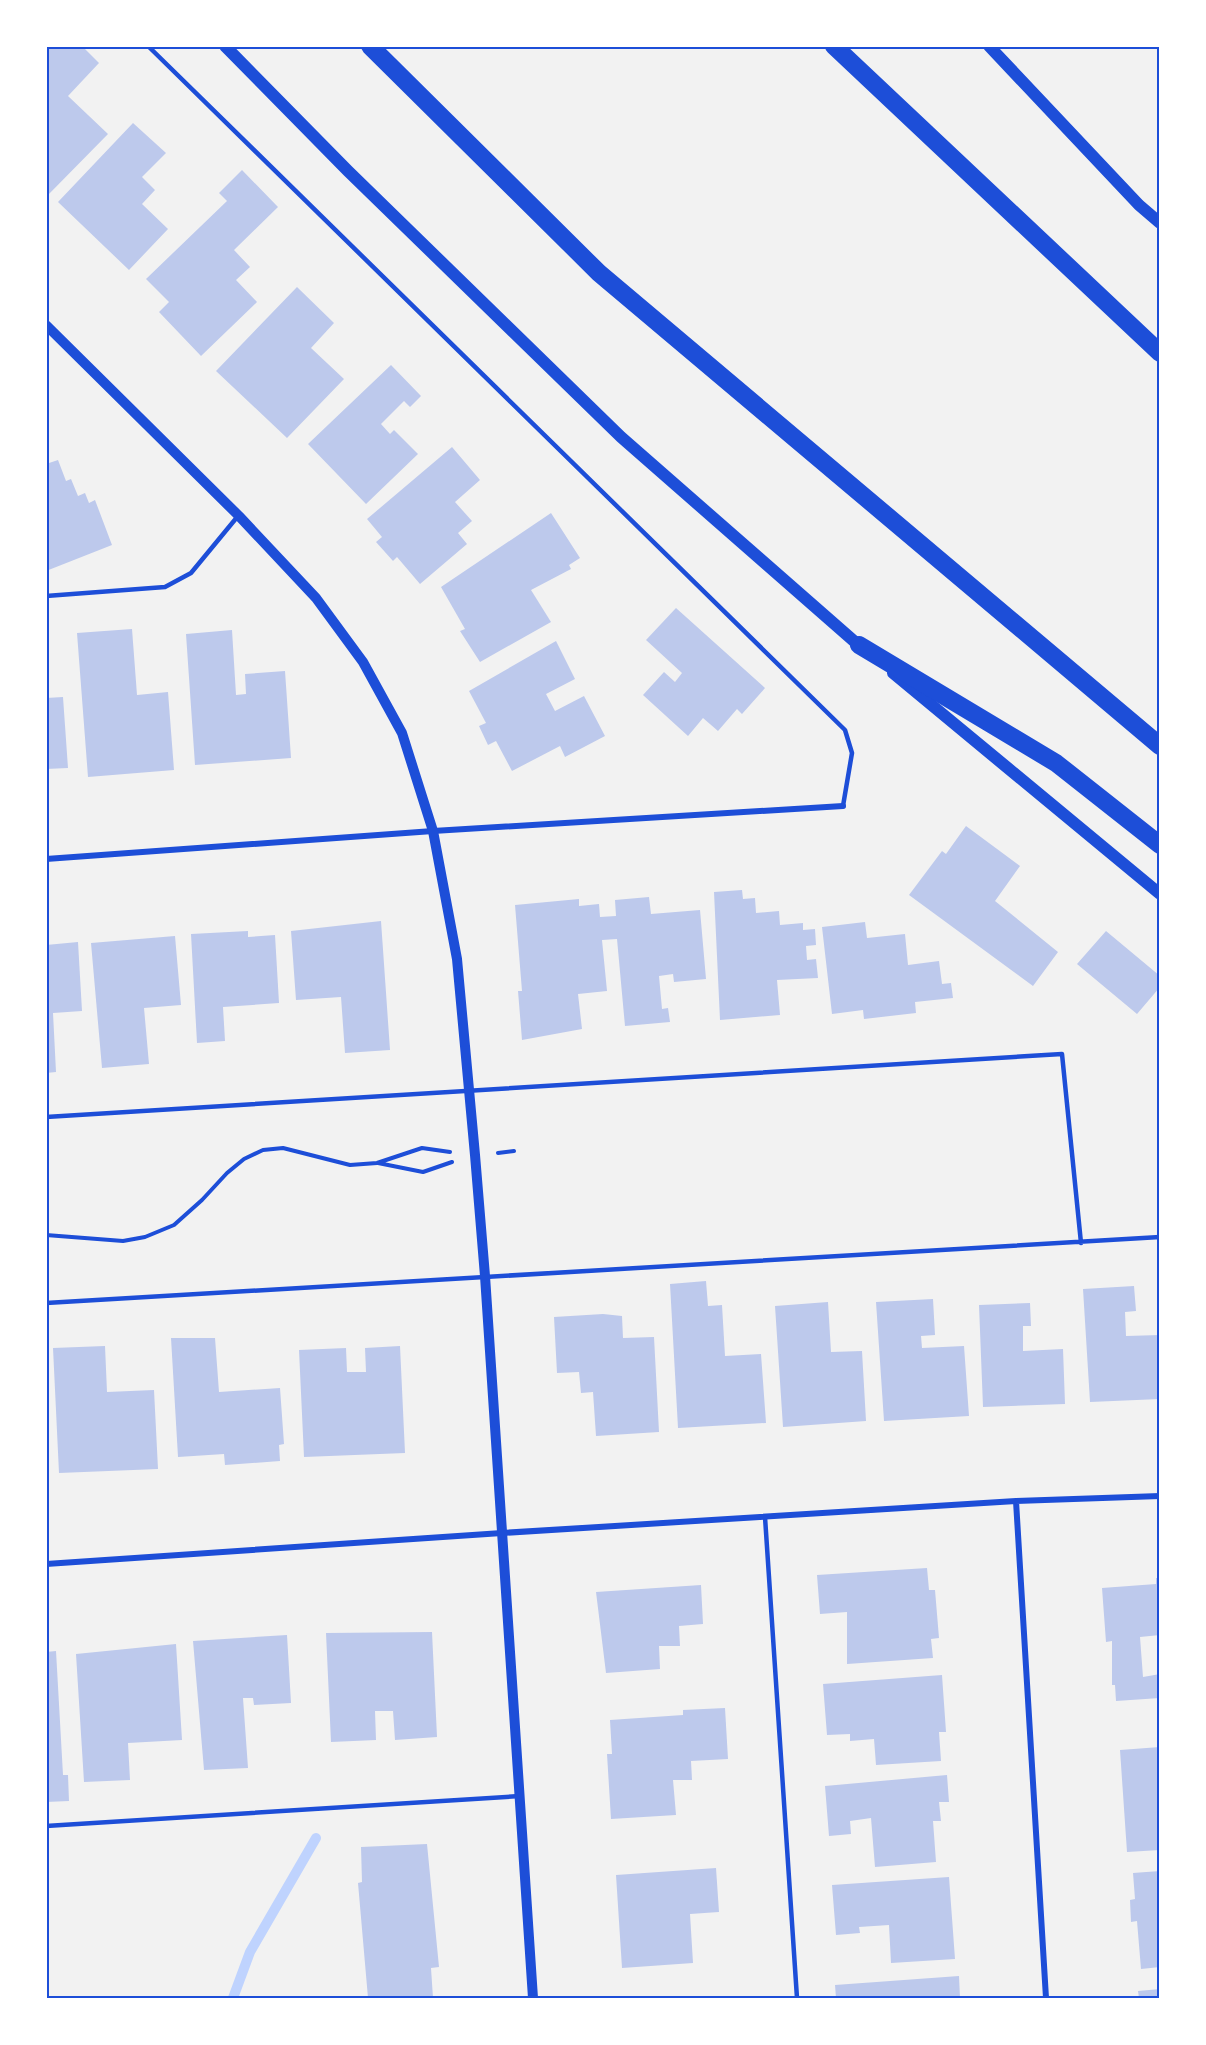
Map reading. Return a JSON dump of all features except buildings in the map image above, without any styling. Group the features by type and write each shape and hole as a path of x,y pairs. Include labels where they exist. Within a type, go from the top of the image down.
{"highway":[{"path":"370,46 599,273 1160,746"},
{"path":"834,46 1160,352"},
{"path":"859,645 1056,763 1160,845"}],"main road":[{"path":"225,46 348,171 621,437 859,645 1160,894"},
{"path":"989,46 1139,205 1160,223"}],"street":[{"path":"46,325 239,516 316,598 363,662 402,733 433,831 457,958 475,1155 533,1998"},
{"path":"46,859 433,831 843,806"},
{"path":"46,1564 1016,1501 1160,1496"},
{"path":"1016,1501 1046,1998"}],"lane":[{"path":"148,46 845,730 852,753 843,806"},
{"path":"46,596 165,587 191,573 239,516"},
{"path":"46,1117 1062,1054 1081,1243"},
{"path":"46,1303 1160,1237"},
{"path":"765,1517 797,1998"},
{"path":"46,1826 520,1796"}],"path":[{"path":"46,1235 123,1241 145,1237 174,1225 227,1173 244,1159 263,1150 283,1148 350,1166 377,1163 422,1148 475,1155"},
{"path":"377,1163 423,1172 475,1155"}],"waterway":[{"path":"233,1998 250,1952 316,1838"}]}
